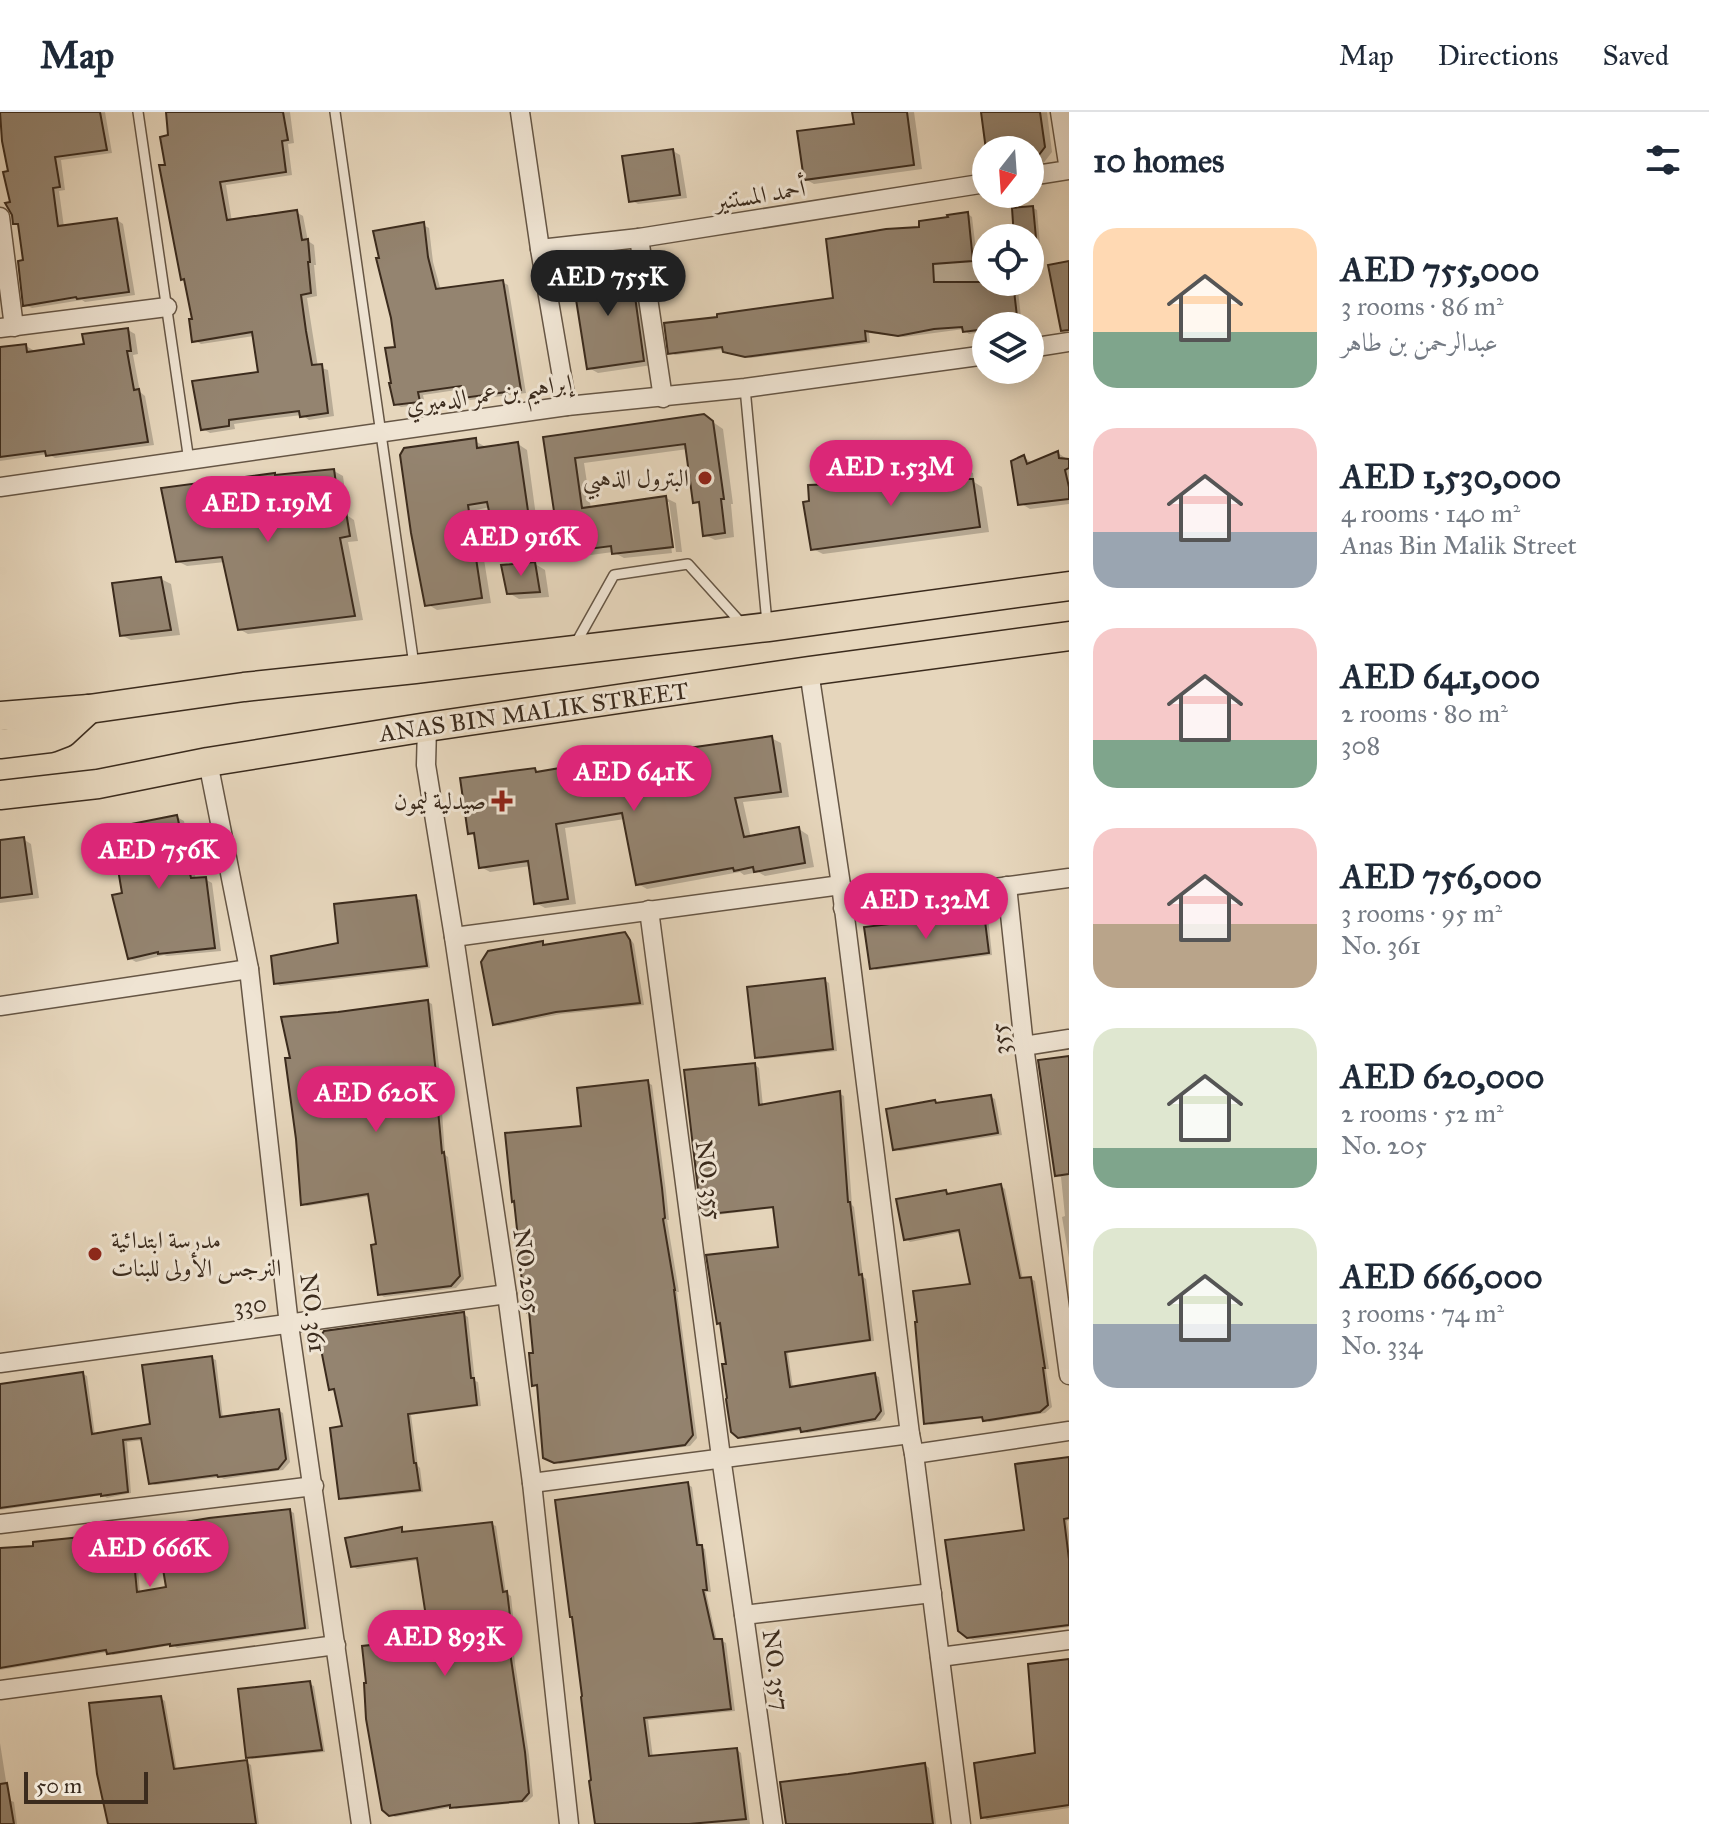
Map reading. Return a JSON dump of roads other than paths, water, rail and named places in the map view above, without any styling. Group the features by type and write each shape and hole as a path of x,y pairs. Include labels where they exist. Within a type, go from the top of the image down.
{"main road":[{"path":"5,718 757,628 1069,586"},
{"name":"ANAS BIN MALIK STREET","path":"0,795 98,784 208,762 427,727 1069,636"},
{"path":"0,744 50,738 63,733 89,709"},
{"path":"0,786 36,792"}],"street":[{"path":"520,112 567,406"},
{"path":"1044,174 1069,170 1060,112"},
{"name":"أحمد المستنير","path":"540,249 639,238 972,185"},
{"path":"0,217 7,328 167,307"},
{"path":"639,238 663,398"},
{"path":"1044,346 1069,342"},
{"name":"إبراهيم بن عمر الدميري","path":"0,487 567,406 663,398 972,357"},
{"path":"809,671 841,885 961,1824"},
{"name":"NO. 205","path":"427,727 426,765 507,1294 532,1483 569,1824"},
{"name":"NO. 361","path":"208,762 249,969 289,1325 361,1824"},
{"path":"843,908 1069,878"},
{"path":"454,937 841,885"},
{"name":"355","path":"1007,886 1024,1046 1069,1375"},
{"name":"NO. 355","path":"649,910 744,1615"},
{"path":"0,1006 249,969"},
{"path":"1024,1046 1069,1039"},
{"name":"330","path":"0,1363 507,1294"},
{"path":"914,1454 1069,1431"},
{"path":"532,1483 910,1434"},
{"path":"0,1524 314,1486"},
{"name":"NO. 357","path":"773,1824 744,1615 932,1593"},
{"path":"940,1657 1069,1640"},
{"path":"0,1690 336,1645"}],"lane":[{"path":"138,112 189,461"},
{"path":"335,112 415,669"},
{"path":"745,388 757,628"},
{"path":"572,650 614,575 688,564 757,628"}],"place":[{"name":"البترول الذهبي","path":"705,478"},
{"name":"صيدلية ليمون","path":"502,801"},
{"name":"مدرسة ابتدائية النرجس الأولى للبنات","path":"95,1254"}]}
